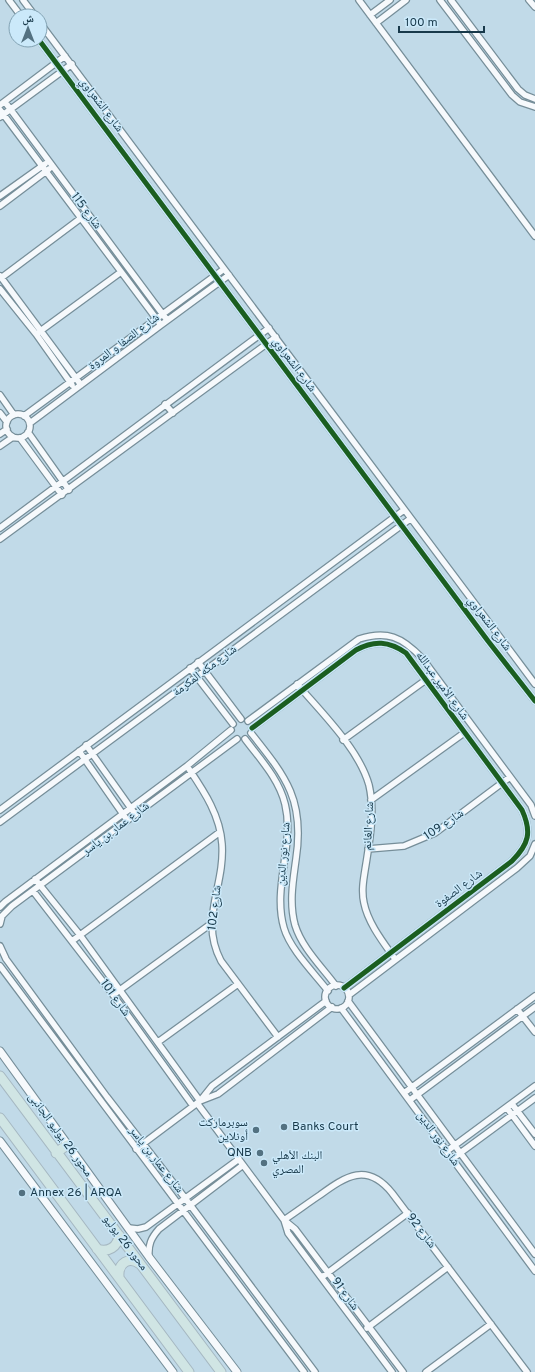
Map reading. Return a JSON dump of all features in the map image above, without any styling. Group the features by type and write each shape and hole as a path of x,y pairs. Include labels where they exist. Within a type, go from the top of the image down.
{"highway":[{"name":"محور 26 يوليو","path":"0,1076 221,1372"},
{"name":"محور 26 يوليو","path":"0,1118 189,1372"},
{"path":"56,1153 67,1145"},
{"path":"97,1249 106,1251 114,1247 117,1244 119,1235"},
{"path":"119,1276 119,1268 125,1262 133,1260 140,1264"}],"street":[{"path":"359,0 535,236"},
{"path":"370,15 390,0"},
{"path":"376,23 406,0"},
{"path":"440,0 512,94 520,102 535,107"},
{"path":"451,0 518,89 525,95 535,99"},
{"path":"529,0 535,8"},
{"name":"شارع الشعراوي","path":"48,32 410,519 535,684"},
{"name":"شارع الشعراوي","path":"45,48 535,701"},
{"path":"2,104 66,56"},
{"path":"1,114 11,110 72,64"},
{"name":"شارع 115","path":"2,104 11,110 168,320"},
{"name":"شارع 115","path":"1,114 42,165 160,325"},
{"path":"0,196 48,161"},
{"path":"0,206 52,166"},
{"path":"75,390 1,277 81,218"},
{"name":"شارع الصفا و المروة","path":"24,416 224,269"},
{"path":"38,333 121,272"},
{"name":"شارع الصفا و المروة","path":"30,423 229,275"},
{"path":"0,289 81,385"},
{"path":"0,528 269,328"},
{"path":"0,539 69,490 276,337"},
{"path":"0,395 14,415 24,416 30,423 28,432 20,438 13,437 0,446"},
{"path":"165,404 172,413"},
{"path":"0,413 7,422 7,429 13,437"},
{"path":"7,422 14,415"},
{"path":"0,434 7,429"},
{"path":"28,432 69,490"},
{"path":"20,438 62,494"},
{"name":"شارع مكه المكرمة","path":"0,810 404,510"},
{"name":"شارع مكه المكرمة","path":"0,822 205,672 410,519"},
{"path":"250,623 257,632"},
{"name":"شارع الأمير عبدالله","path":"248,722 351,644 368,636 386,635 400,639 412,647 434,674 510,777"},
{"path":"368,636 371,644"},
{"name":"شارع الأمير عبدالله","path":"252,731 302,690 356,650 371,644 387,643 397,646 406,653 502,782"},
{"path":"190,668 232,727 233,735 237,739 245,739 252,731 248,722 241,719 198,662"},
{"path":"343,740 434,674"},
{"name":"شارع الغانم","path":"297,684 343,740 362,768 368,784 371,800 368,848 363,883 364,902 370,921 395,959"},
{"path":"456,722 459,717 464,715"},
{"path":"232,727 241,719"},
{"name":"شارع عمار بن ياسر","path":"0,907 122,813 187,766 232,727"},
{"path":"371,800 474,729"},
{"name":"شارع نور الدين","path":"252,731 286,780 295,800 299,828 292,909 296,927 304,943 336,986"},
{"name":"شارع عمار بن ياسر","path":"0,924 2,916 33,891 237,739"},
{"name":"شارع نور الدين","path":"245,739 278,784 285,803 288,823 282,875 280,910 284,930 295,948 328,990"},
{"path":"86,745 135,814"},
{"path":"79,751 127,820"},
{"name":"شارع 102","path":"187,766 212,806 220,832 221,868 211,931 216,950 238,984 278,1037"},
{"path":"510,777 531,805 535,816"},
{"name":"شارع 109","path":"368,848 404,846 434,834 510,777"},
{"path":"42,778 49,786"},
{"name":"شارع الصفوة","path":"344,988 500,871 522,851 528,838 528,823 522,810 502,782"},
{"path":"30,787 37,795"},
{"path":"6,806 12,813"},
{"path":"72,941 220,832"},
{"name":"شارع الصفوة","path":"349,998 395,959 517,868 530,856 535,844"},
{"path":"282,875 294,877"},
{"name":"شارع 101","path":"35,879 80,936 158,1042 197,1103"},
{"name":"شارع 101","path":"33,891 197,1103"},
{"path":"113,995 212,923"},
{"name":"شارع عمار بن ياسر","path":"0,946 13,969 58,1031 315,1372"},
{"name":"شارع عمار بن ياسر","path":"0,966 304,1372"},
{"path":"6,974 13,969"},
{"path":"158,1042 238,984"},
{"path":"197,1103 209,1088 326,1001 328,990 336,986 344,988 349,998 341,1008 332,1007 326,1001"},
{"path":"404,1093 535,996"},
{"name":"شارع نور الدين","path":"349,998 417,1095 535,1254"},
{"path":"410,1100 523,1016 534,1010 526,1002"},
{"path":"136,1149 197,1103 218,1094 332,1007"},
{"name":"شارع نور الدين","path":"341,1008 535,1270"},
{"path":"517,1009 535,1032"},
{"path":"52,1036 58,1031"},
{"name":"محور 26 يوليو الجانبى","path":"0,1050 149,1257 237,1372"},
{"path":"447,1151 535,1086"},
{"path":"101,1101 107,1097"},
{"path":"452,1159 535,1098"},
{"name":"شارع 91","path":"197,1103 284,1220 294,1227 330,1272 403,1372"},
{"path":"512,1104 535,1134"},
{"path":"506,1108 535,1146"},
{"path":"0,1141 173,1372"},
{"path":"129,1228 138,1229 146,1227 239,1158"},
{"path":"149,1257 148,1246 152,1237 190,1205 243,1165"},
{"name":"شارع 92","path":"284,1220 341,1180 359,1174 378,1179 386,1185 408,1213 527,1372"},
{"path":"322,1277 408,1213"},
{"name":"شارع 91","path":"284,1220 288,1233 392,1372"},
{"path":"362,1332 448,1267"},
{"path":"237,1281 244,1277"},
{"path":"272,1329 278,1324"},
{"path":"426,1372 491,1324"}],"cycle path":[{"path":"45,48 488,641 535,701"},
{"path":"252,728 356,650 375,643 394,646 406,653 522,810 525,818 528,831 527,837 522,849 512,861 344,988"}],"place":[{"name":"Banks Court","path":"284,1127"},
{"name":"سوبرماركت أونلاين","path":"256,1130"},
{"name":"QNB","path":"260,1153"},
{"name":"البنك الأهلي المصري","path":"264,1163"},
{"name":"Annex 26 | ARQA","path":"22,1193"}]}
